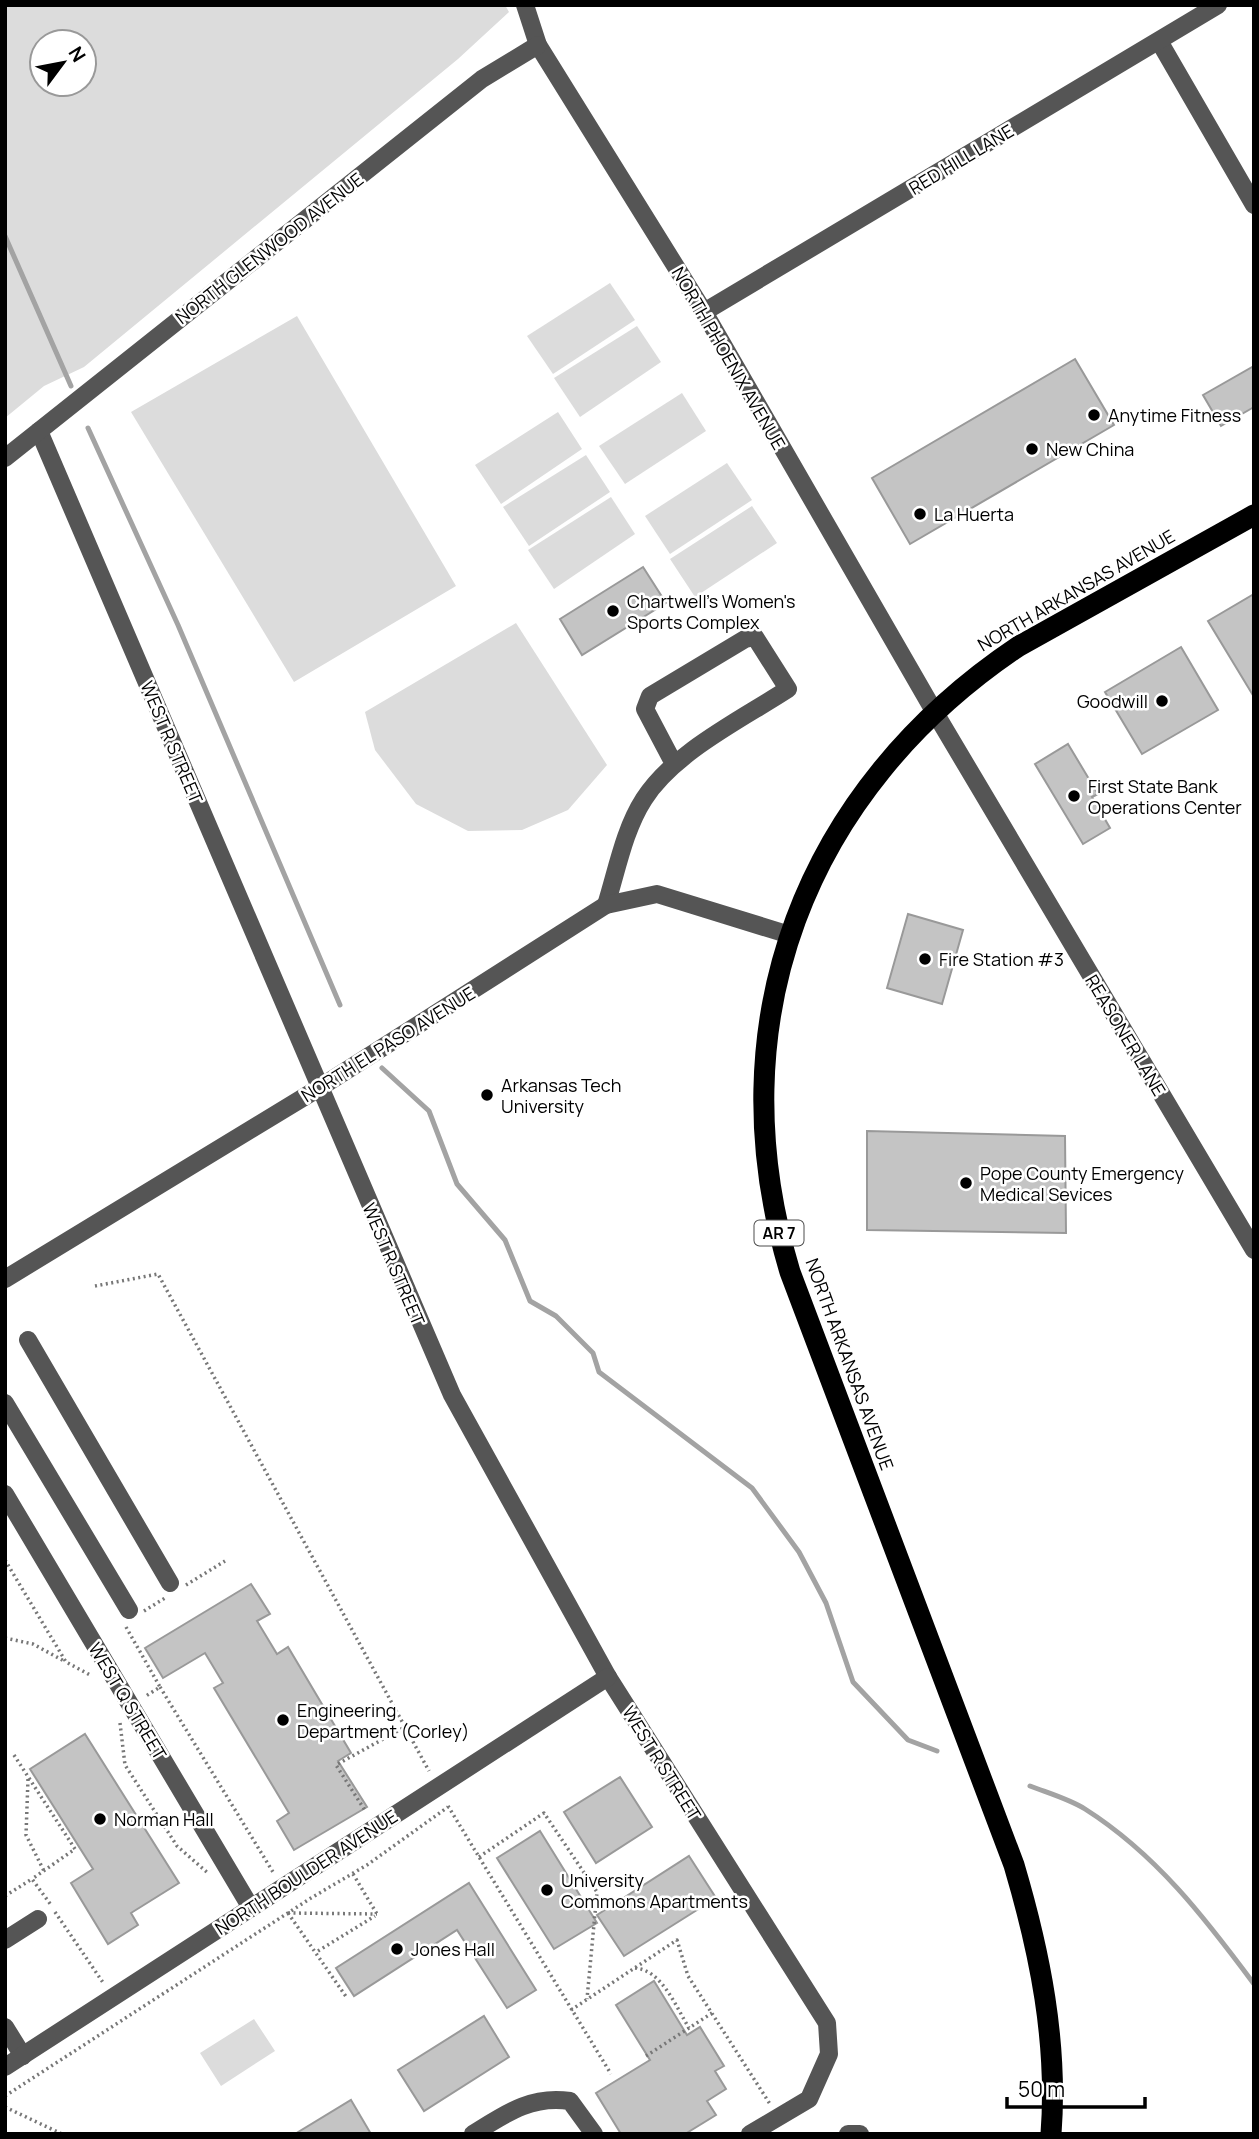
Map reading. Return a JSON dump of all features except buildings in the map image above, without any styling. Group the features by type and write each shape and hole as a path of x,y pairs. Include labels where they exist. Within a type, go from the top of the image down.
{"highway":[{"name":"NORTH ARKANSAS AVENUE","path":"1051,2134 1053,2064 1041,1963 1014,1865 790,1272 775,1222 766,1167 763,1089 772,1001 790,935 814,874 859,797 886,762 934,711 982,671 1019,646 1254,516"}],"street":[{"name":"NORTH PHOENIX AVENUE","path":"525,5 538,45 704,312 934,711"},
{"name":"RED HILL LANE","path":"704,312 1218,5"},
{"path":"1158,41 1254,205"},
{"name":"NORTH GLENWOOD AVENUE","path":"5,458 482,79 538,45"},
{"name":"WEST R STREET","path":"39,430 319,1088 453,1395 608,1677 827,2023 829,2054 809,2099 778,2117"},
{"path":"606,905 630,825 645,798 674,764 788,689 755,637 745,639 650,696 645,709 674,764"},
{"name":"REASONER LANE","path":"934,711 1254,1250"},
{"name":"NORTH EL PASO AVENUE","path":"5,1279 319,1088 606,905 657,894 790,935"},
{"path":"27,1340 173,1589"},
{"path":"5,1403 129,1617"},
{"name":"WEST Q STREET","path":"5,1494 122,1691 245,1912"},
{"name":"NORTH BOULDER AVENUE","path":"5,2067 608,1677"},
{"path":"5,1940 38,1919"},
{"path":"5,2027 23,2056"},
{"path":"473,2134 521,2104 555,2098 570,2101 594,2134"},
{"path":"750,2134 778,2117"},
{"path":"848,2134 860,2134"}],"path":[{"path":"95,1286 158,1274 448,1807 611,2074"},
{"path":"5,1560 66,1662"},
{"path":"225,1561 129,1617 160,1688 271,1873 281,1867"},
{"path":"5,1638 33,1644 139,1700 160,1688"},
{"path":"119,1714 125,1765 177,1846 212,1878"},
{"path":"356,1820 367,1813 336,1765 405,1727"},
{"path":"5,1896 75,1849 14,1755"},
{"path":"28,1777 26,1835 44,1871"},
{"path":"5,2096 353,1874 448,1807"},
{"path":"478,1857 544,1813 597,1892 587,1999"},
{"path":"353,1874 377,1914"},
{"path":"32,1878 127,2017"},
{"path":"245,1912 250,1938"},
{"path":"288,1913 377,1914"},
{"path":"288,1913 318,1951 347,1998"},
{"path":"318,1951 377,1914"},
{"path":"571,2010 677,1940 688,1976 778,2117"},
{"path":"634,1968 647,1969 657,1978 689,2028"},
{"path":"646,2056 712,2013"},
{"path":"5,2107 62,2134"}],"shaded area":[{"path":"5,5 505,5 509,12 458,59 84,367 44,386 5,418"},
{"path":"610,283 635,320 553,374 527,336"},
{"path":"297,316 456,586 294,682 131,412"},
{"path":"637,326 661,362 580,417 554,378"},
{"path":"682,393 706,431 625,484 599,446"},
{"path":"558,412 582,449 501,504 475,465"},
{"path":"586,455 610,492 529,546 503,507"},
{"path":"727,463 752,500 670,554 645,516"},
{"path":"611,497 635,534 554,589 528,550"},
{"path":"752,506 777,543 695,597 670,559"},
{"path":"516,623 607,765 568,810 522,830 468,831 416,804 375,750 365,712"},
{"path":"254,2019 275,2051 221,2086 200,2053"}],"waterway":[{"path":"5,236 71,386"},
{"path":"88,428 178,625 340,1005"},
{"path":"382,1068 429,1111 457,1184 505,1240 530,1301 556,1316 593,1353 599,1372 752,1488 799,1552 826,1603 853,1682 908,1740 937,1751"},
{"path":"1030,1786 1085,1809 1134,1846 1198,1911 1254,1984"}],"place":[{"name":"Anytime Fitness","path":"1094,415"},
{"name":"New China","path":"1032,449"},
{"name":"La Huerta","path":"920,514"},
{"name":"Chartwell's Women's Sports Complex","path":"613,611"},
{"name":"Goodwill","path":"1162,701"},
{"name":"First State Bank Operations Center","path":"1074,796"},
{"name":"Fire Station #3","path":"925,959"},
{"name":"Arkansas Tech University","path":"487,1095"},
{"name":"Pope County Emergency Medical Sevices","path":"966,1183"},
{"name":"Engineering Department (Corley)","path":"283,1720"},
{"name":"Norman Hall","path":"100,1819"},
{"name":"University Commons Apartments","path":"547,1890"},
{"name":"Jones Hall","path":"397,1949"}]}
